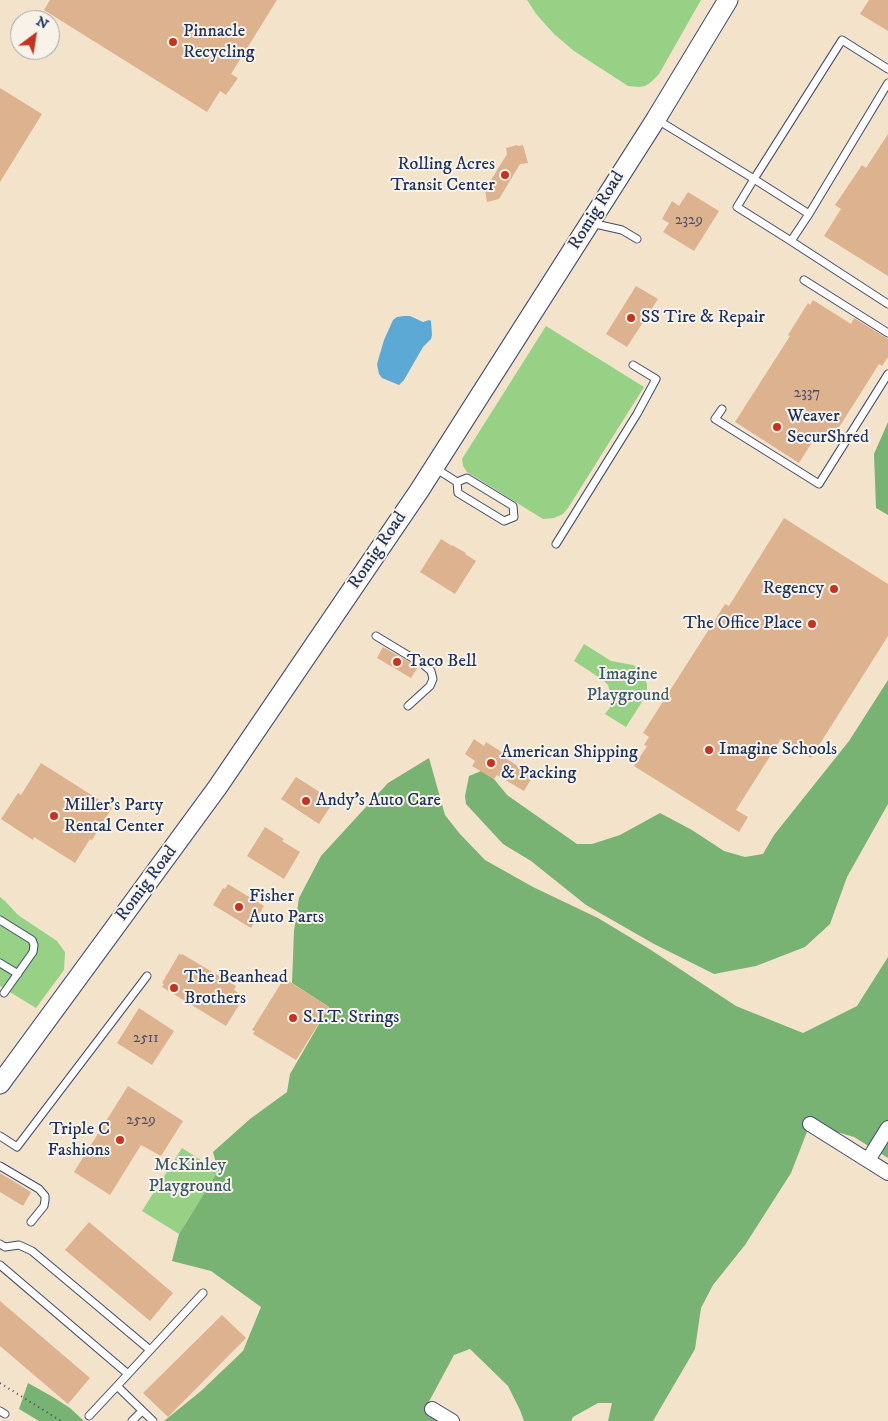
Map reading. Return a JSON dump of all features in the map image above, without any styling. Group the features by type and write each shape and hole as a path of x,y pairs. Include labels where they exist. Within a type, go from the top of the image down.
{"street":[{"name":"Romig Road","path":"0,1084 218,788 434,468 656,119 728,0"},
{"path":"810,1124 888,1173"},
{"path":"868,1160 888,1128"},
{"path":"432,1409 452,1421"}],"lane":[{"path":"888,69 842,40 737,207 888,304"},
{"path":"791,241 888,83"},
{"path":"656,119 809,214"},
{"path":"589,222 622,230 637,239"},
{"path":"804,280 888,333"},
{"path":"556,544 637,414 656,379 633,365"},
{"path":"722,409 715,419 819,484 888,374"},
{"path":"434,468 457,482"},
{"path":"467,478 513,506 514,517 504,521 458,492 457,482 467,478"},
{"path":"376,636 424,665 431,672 433,679 430,686 408,706"},
{"path":"0,920 32,940 34,945 33,952 4,993"},
{"path":"0,963 18,974"},
{"path":"0,1136 17,1147 147,976"},
{"path":"0,1166 39,1189 45,1196 44,1206 31,1222"},
{"path":"0,1254 3,1246 19,1245 32,1251 150,1350"},
{"path":"0,1265 128,1374"},
{"path":"89,1416 203,1293"},
{"path":"117,1386 153,1421"},
{"path":"132,1421 142,1411"}],"path":[{"path":"0,1383 61,1421"}],"green space":[{"path":"527,0 701,0 659,74 650,83 639,87 628,86 574,51 554,34"},
{"path":"546,326 644,387 568,508 563,514 554,518 543,519 467,472 463,466 462,459"},
{"path":"888,422 888,515 876,508 874,454"},
{"name":"Imagine Playground","path":"584,644 611,661 633,665 641,670 644,675 647,694 626,727 605,714 611,706 612,699 608,685 574,661"},
{"path":"888,680 888,804 847,877 830,924 805,947 756,966 714,974 654,944 586,905 531,861 503,844 466,804 465,796 469,776 481,771 494,779 507,795 577,844 592,844 620,835 660,813 692,830 724,851 745,857 763,854 774,835 849,741"},
{"path":"429,758 445,815 485,860 533,887 598,918 651,950 736,1006 803,1033 857,1006 888,957 888,1158 854,1137 810,1124 791,1173 745,1245 713,1285 701,1308 695,1349 653,1421 608,1421 612,1403 598,1403 573,1417 571,1421 524,1421 508,1386 470,1349 454,1355 425,1409 444,1421 164,1421 201,1391 243,1351 261,1307 211,1271 172,1261 179,1234 218,1171 213,1152 250,1119 287,1092 290,1074 329,1007 292,983 294,931 299,898 321,856 388,783"},
{"path":"0,897 18,915 57,941 65,952 64,970 36,1008 0,986"},
{"name":"McKinley Playground","path":"182,1148 218,1171 179,1234 142,1211"},
{"path":"28,1383 70,1408 84,1421 39,1421 19,1409"}],"water":[{"path":"410,316 423,322 431,321 432,335 399,385 382,378 377,364 384,340 393,320"}],"building":[{"name":"Pinnacle Recycling","path":"50,0 277,0 231,74 238,78 226,95 220,91 207,112 60,20 60,10 44,10"},
{"path":"869,0 888,0 888,31 860,14"},
{"path":"0,88 42,114 0,182"},
{"path":"888,134 888,276 824,236 841,209 835,205 862,165 866,168"},
{"path":"523,145 528,163 520,164 499,199 487,202 485,190 507,154 506,148"},
{"path":"688,192 719,211 694,251 663,232 669,223 662,219 672,201 679,206"},
{"path":"636,286 658,299 627,347 606,334"},
{"path":"813,300 851,324 854,318 888,339 888,357 882,366 879,364 838,429 816,436 799,463 735,422 790,336 788,335 808,303 810,305"},
{"path":"784,518 888,584 888,636 811,758 781,739 736,810 748,817 739,832 634,766 647,746 644,745 649,737 643,733 725,604 729,606"},
{"path":"441,539 476,561 455,594 420,572"},
{"path":"383,647 418,667 411,678 377,658"},
{"path":"474,739 484,746 486,742 508,756 507,759 533,776 524,791 497,775 494,779 472,766 475,761 465,754"},
{"path":"41,763 112,808 75,863 34,837 33,840 1,819 18,793 21,795"},
{"path":"296,777 334,801 319,824 281,799"},
{"path":"265,827 284,839 282,841 300,852 284,879 247,856"},
{"path":"228,884 264,906 251,928 213,905 223,888 225,889"},
{"path":"179,954 236,986 234,990 244,997 226,1026 162,987 164,984 162,983"},
{"path":"283,980 286,982 287,980 329,1007 296,1060 253,1034 255,1031 252,1030"},
{"path":"139,1008 174,1031 152,1065 117,1043"},
{"path":"128,1086 183,1121 161,1156 141,1145 110,1195 74,1172"},
{"path":"0,1173 31,1192 23,1206 0,1192"},
{"path":"89,1222 173,1293 150,1321 65,1250"},
{"path":"0,1301 90,1378 68,1404 0,1346"},
{"path":"222,1315 246,1338 168,1417 143,1393"}],"place":[{"name":"Pinnacle Recycling","path":"173,42"},
{"name":"Rolling Acres Transit Center","path":"505,175"},
{"name":"SS Tire & Repair","path":"631,318"},
{"name":"Weaver SecurShred","path":"777,427"},
{"name":"Regency","path":"834,589"},
{"name":"The Office Place","path":"812,624"},
{"name":"Taco Bell","path":"397,662"},
{"name":"Imagine Schools","path":"709,750"},
{"name":"American Shipping & Packing","path":"491,763"},
{"name":"Andy's Auto Care","path":"306,801"},
{"name":"Miller's Party Rental Center","path":"54,816"},
{"name":"Fisher Auto Parts","path":"239,907"},
{"name":"The Beanhead Brothers","path":"174,988"},
{"name":"S.I.T. Strings","path":"293,1018"},
{"name":"Triple C Fashions","path":"120,1140"}]}
